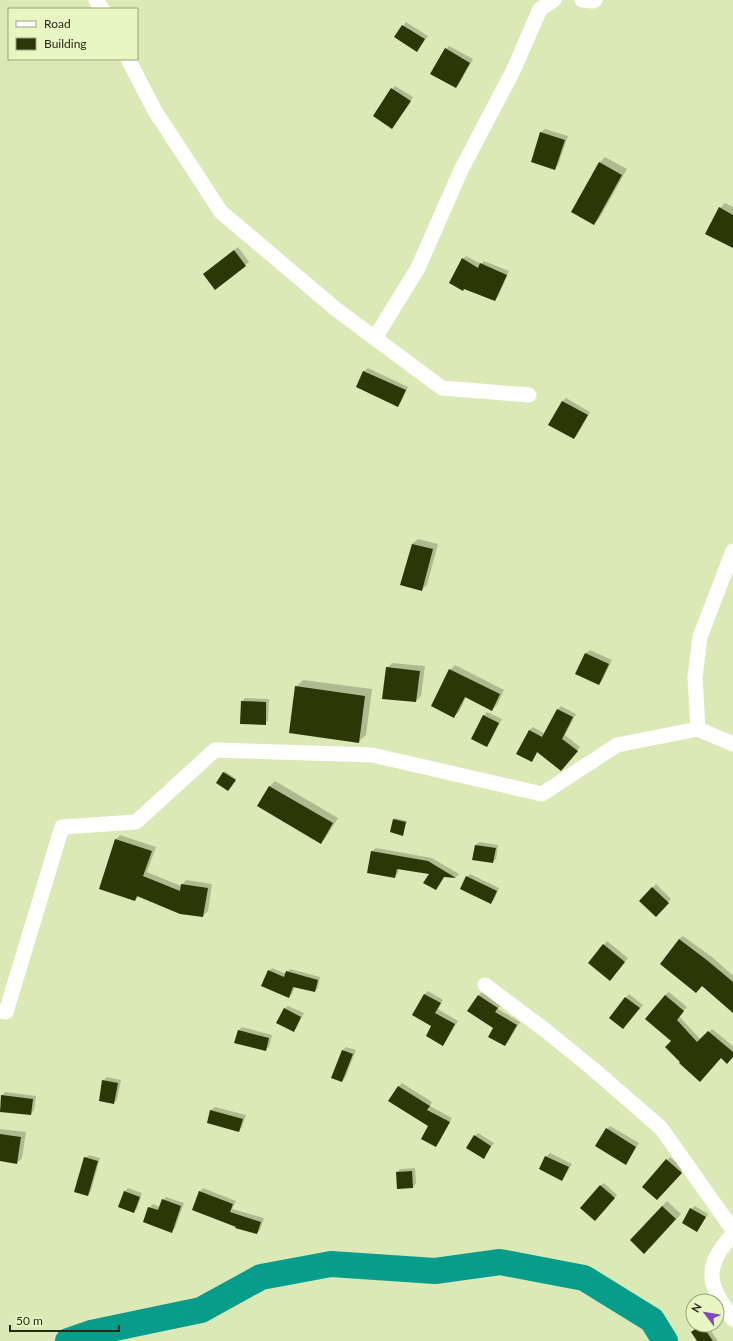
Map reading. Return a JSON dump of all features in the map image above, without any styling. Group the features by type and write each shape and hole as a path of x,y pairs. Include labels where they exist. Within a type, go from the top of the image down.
{"street":[{"path":"375,338 418,268 461,170 512,71 540,9 554,0"},
{"path":"582,0 595,0"},
{"path":"129,60 155,111 221,212 338,310 442,388 529,395"},
{"path":"698,729 695,677 700,637 733,551"},
{"path":"0,1011 6,1012 62,828 136,822 215,750 372,755 542,794 617,745 698,729 733,744"},
{"path":"484,984 569,1049 661,1128 733,1230"},
{"path":"733,1234 722,1246 715,1260 711,1275 714,1288 733,1319"}],"building":[{"path":"402,25 425,39 417,52 394,37"},
{"path":"445,48 470,63 456,88 430,74"},
{"path":"391,88 411,101 392,129 373,116"},
{"path":"540,132 565,140 555,170 531,162"},
{"path":"599,162 622,175 594,225 571,212"},
{"path":"719,207 733,215 733,248 705,234"},
{"path":"234,250 246,266 215,290 203,274"},
{"path":"462,258 478,268 480,263 507,275 495,301 464,289 463,291 449,283"},
{"path":"363,371 406,390 398,407 356,387"},
{"path":"562,401 588,415 574,439 548,425"},
{"path":"412,544 433,549 422,591 400,585"},
{"path":"585,653 609,664 599,685 575,674"},
{"path":"386,667 420,671 416,702 382,699"},
{"path":"449,669 500,694 492,711 465,697 454,718 431,706"},
{"path":"295,686 365,696 359,743 289,733"},
{"path":"241,701 266,702 266,725 240,724"},
{"path":"557,709 573,717 562,739 578,751 561,771 537,752 532,762 516,754 529,730 542,737"},
{"path":"483,715 499,723 487,747 471,739"},
{"path":"223,772 236,780 228,791 216,783"},
{"path":"269,786 333,823 321,844 257,806"},
{"path":"393,819 406,822 403,836 390,832"},
{"path":"115,839 152,851 143,876 180,891 181,884 208,888 203,917 180,914 137,896 135,901 99,889"},
{"path":"475,845 496,848 493,863 472,860"},
{"path":"371,851 428,861 456,878 444,877 436,890 423,883 429,874 397,869 395,878 367,873"},
{"path":"466,876 497,891 491,904 460,889"},
{"path":"652,887 669,903 656,917 639,901"},
{"path":"679,939 733,982 733,1013 702,986 696,993 660,964"},
{"path":"603,944 625,962 610,981 588,963"},
{"path":"268,970 284,977 286,971 318,980 315,992 293,987 289,998 261,986"},
{"path":"424,994 441,1003 435,1013 455,1024 443,1046 426,1036 431,1026 412,1015"},
{"path":"478,995 498,1008 495,1012 517,1025 505,1046 488,1037 493,1028 467,1011"},
{"path":"665,995 684,1011 677,1020 697,1042 708,1031 733,1052 733,1057 727,1064 721,1058 700,1082 679,1063 680,1062 665,1047 671,1041 645,1019"},
{"path":"625,997 640,1008 623,1029 609,1018"},
{"path":"284,1008 301,1017 294,1032 276,1023"},
{"path":"238,1030 269,1038 266,1051 234,1043"},
{"path":"342,1050 353,1054 342,1082 331,1078"},
{"path":"102,1080 118,1083 114,1104 99,1101"},
{"path":"398,1086 430,1106 427,1110 450,1122 436,1147 421,1139 428,1126 388,1101"},
{"path":"1,1095 33,1099 31,1115 0,1112"},
{"path":"210,1110 243,1119 239,1132 207,1123"},
{"path":"606,1128 636,1147 626,1165 595,1146"},
{"path":"0,1134 21,1137 17,1164 0,1161"},
{"path":"474,1135 491,1146 484,1159 466,1148"},
{"path":"545,1156 569,1167 562,1181 539,1169"},
{"path":"84,1157 98,1161 88,1196 74,1192"},
{"path":"666,1159 682,1173 657,1200 642,1187"},
{"path":"412,1171 413,1188 397,1189 396,1172"},
{"path":"600,1185 615,1198 595,1221 580,1208"},
{"path":"124,1191 140,1197 134,1213 118,1207"},
{"path":"199,1191 233,1204 230,1212 261,1222 257,1234 235,1228 236,1227 192,1210"},
{"path":"162,1199 181,1206 172,1233 143,1222 148,1207 158,1210"},
{"path":"662,1206 676,1219 644,1254 630,1240"},
{"path":"690,1208 706,1217 697,1232 682,1223"},
{"path":"692,1333 708,1333 713,1341 697,1341"}],"waterway":[{"path":"68,1341 91,1333 201,1310 261,1277 331,1264 435,1271 500,1262 584,1278 652,1320 665,1341"}]}
